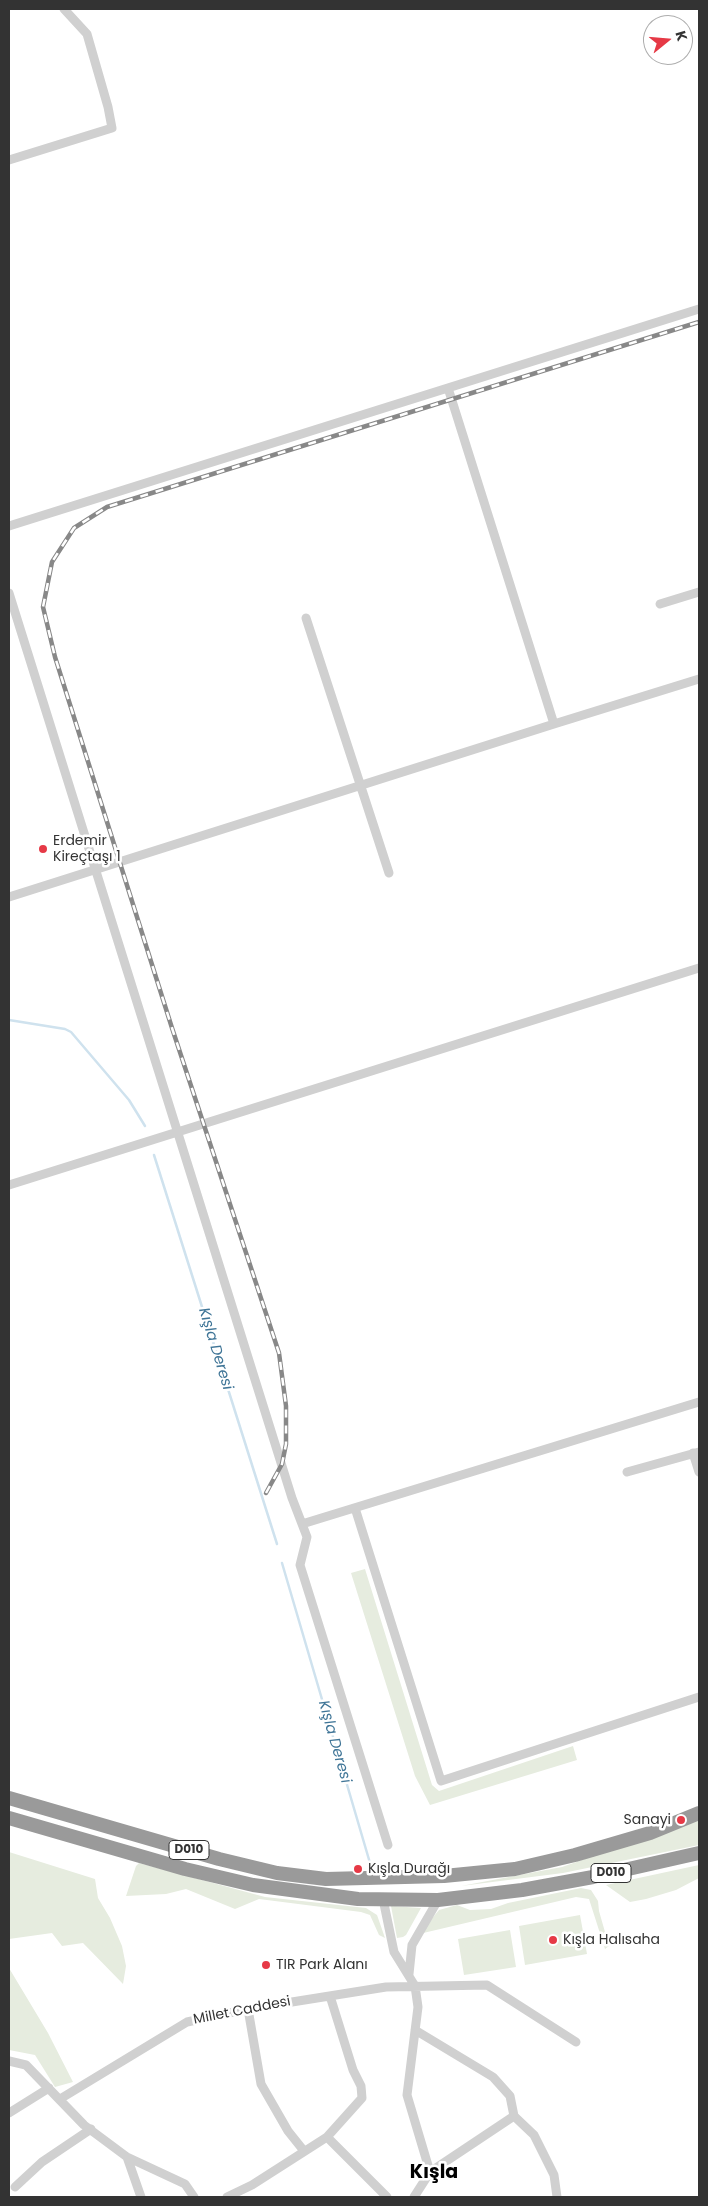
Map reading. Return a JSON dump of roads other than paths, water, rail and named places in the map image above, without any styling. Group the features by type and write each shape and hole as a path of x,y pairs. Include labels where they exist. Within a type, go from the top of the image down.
{"highway":[{"name":"D010","path":"9,1798 219,1859 276,1873 326,1879 444,1876 515,1869 575,1855 650,1834 699,1813"},
{"name":"D010","path":"9,1818 185,1869 253,1886 358,1899 438,1900 522,1890 593,1877 699,1853"}],"street":[{"path":"9,160 112,128 108,107 87,34 64,9"},
{"path":"9,526 699,309"},
{"path":"448,388 554,724"},
{"path":"660,604 699,592"},
{"path":"9,593 307,1537 300,1565 388,1845"},
{"path":"306,618 389,873"},
{"path":"9,897 699,679"},
{"path":"9,1185 699,968"},
{"path":"302,1524 699,1402"},
{"path":"627,1472 696,1452 699,1472"},
{"path":"355,1508 441,1781 699,1697"},
{"path":"383,1899 394,1952 416,1986 418,2007 407,2095 430,2172"},
{"path":"409,1974 412,1945 438,1900"},
{"name":"Millet Caddesi","path":"60,2099 186,2022 248,2009 386,1987 487,1985 576,2042"},
{"path":"227,2197 252,2186 327,2138 362,2098 362,2086 353,2070 330,1996"},
{"path":"248,2009 260,2084 288,2131 304,2151"},
{"path":"415,2030 493,2077 510,2096 514,2116 534,2135 554,2175 556,2197"},
{"path":"9,2061 26,2065 91,2129 127,2157 185,2184 194,2197"},
{"path":"9,2113 49,2088"},
{"path":"414,2197 430,2172 514,2116"},
{"path":"15,2187 42,2162 91,2129"},
{"path":"327,2138 387,2197"},
{"path":"127,2157 141,2197"}],"waterway":[{"name":"Kışla Deresi","path":"9,1020 65,1029 71,1032 129,1100 145,1126"},
{"name":"Kışla Deresi","path":"154,1155 277,1544"},
{"name":"Kışla Deresi","path":"282,1563 370,1863"}],"railway":[{"path":"266,1493 282,1464 286,1444 286,1406 279,1353 172,1028 55,657 43,607 52,562 74,528 107,507 699,322"}],"place":[{"name":"Erdemir Kireçtaşı 1","path":"43,849"},
{"name":"Sanayi","path":"681,1820"},
{"name":"Kışla Durağı","path":"358,1869"},
{"name":"Kışla Halısaha","path":"553,1940"},
{"name":"TIR Park Alanı","path":"266,1965"}],"district":[{"name":"Kışla","path":"434,2173"}]}
